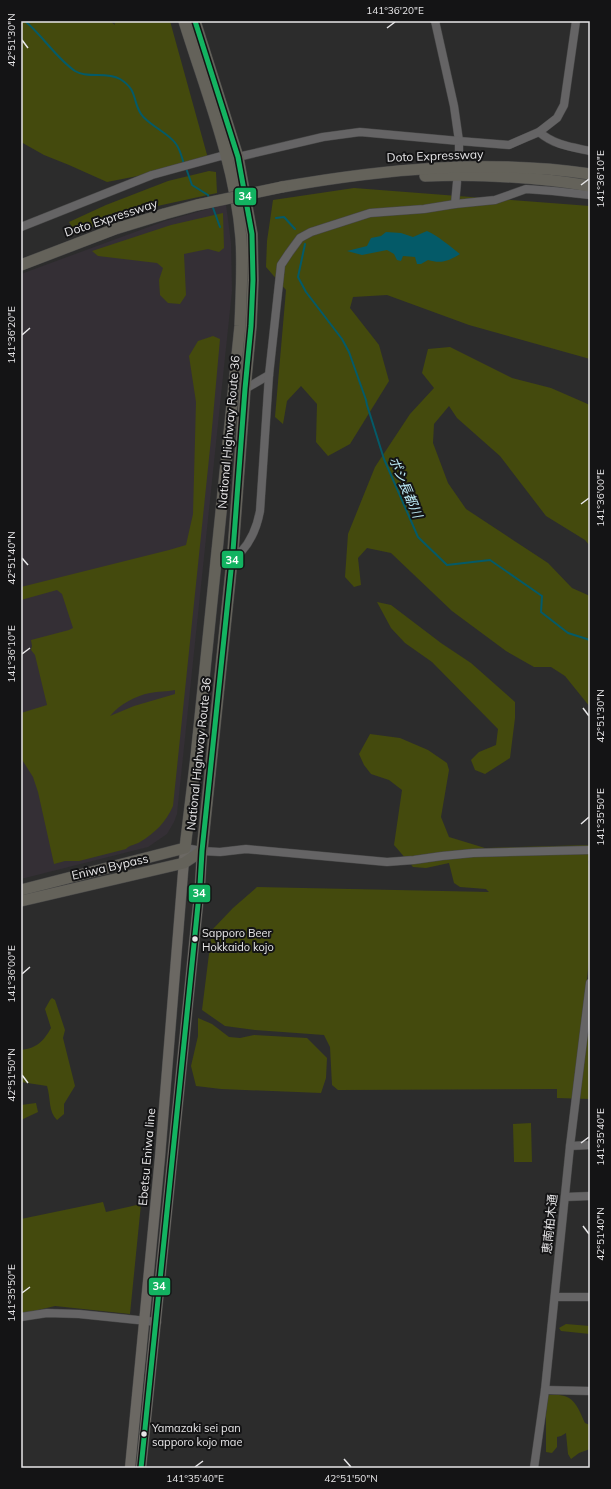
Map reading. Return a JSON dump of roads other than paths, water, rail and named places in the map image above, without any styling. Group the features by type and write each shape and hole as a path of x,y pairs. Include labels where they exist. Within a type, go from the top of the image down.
{"highway":[{"name":"National Highway Route 36","path":"184,21 229,157 252,234 254,280 233,551 202,851"},
{"name":"National Highway Route 36","path":"185,848 240,326 241,238 229,157 195,21"},
{"name":"Doto Expressway","path":"21,264 115,229 164,214 205,203 343,176 441,168 512,167 590,174"},
{"name":"Doto Expressway","path":"282,187 392,177 442,175 513,178 590,186"},
{"name":"Eniwa Bypass","path":"21,890 185,848"},
{"name":"Eniwa Bypass","path":"21,901 184,863 202,851"}],"main road":[{"name":"Ebetsu Eniwa line","path":"130,1468 160,1157 185,848"},
{"name":"Ebetsu Eniwa line","path":"141,1468 157,1322 200,885 202,851"}],"street":[{"path":"435,21 454,106 459,152"},
{"path":"21,227 152,175 323,137 360,132 459,142 509,145 539,132 557,118 564,105 576,21"},
{"path":"539,132 547,140 590,151"},
{"path":"455,204 457,182"},
{"path":"233,551 241,552 249,544 258,524 270,375 281,266 288,253 300,238 311,232 370,212 424,209 495,200 526,190 590,195"},
{"path":"245,389 270,375"},
{"path":"185,848 220,852 246,849 387,862 473,853 590,850"},
{"name":"恵南柏木通","path":"534,1468 545,1390 570,1146 590,983"},
{"path":"570,1146 590,1146"},
{"path":"565,1197 590,1196"},
{"path":"555,1297 590,1297"},
{"path":"21,1317 55,1313 157,1322"},
{"path":"545,1390 590,1391"}],"water":[{"path":"427,231 440,238 460,254 445,261 437,262 428,260 421,264 417,264 415,257 403,256 401,261 397,260 394,254 387,250 362,255 347,251 367,246 371,238 381,236 386,232 401,233 413,237"}],"waterway":[{"name":"ポシ長都川","path":"25,21 62,60 75,71 86,74 115,77 126,83 132,91 141,114 148,122 173,140 179,148 184,164"},
{"name":"ポシ長都川","path":"186,168 192,185 208,195 209,199"},
{"name":"ポシ長都川","path":"212,205 220,227"},
{"name":"ポシ長都川","path":"276,218 284,217 295,229"},
{"name":"ポシ長都川","path":"305,244 298,277 306,292 342,339 349,352 366,400 384,459 418,537 447,565 490,560 542,596 541,612 568,633 590,640"}],"place":[{"name":"Sapporo Beer Hokkaido kojo","path":"195,939"},
{"name":"Yamazaki sei pan sapporo kojo mae","path":"144,1434"}]}
